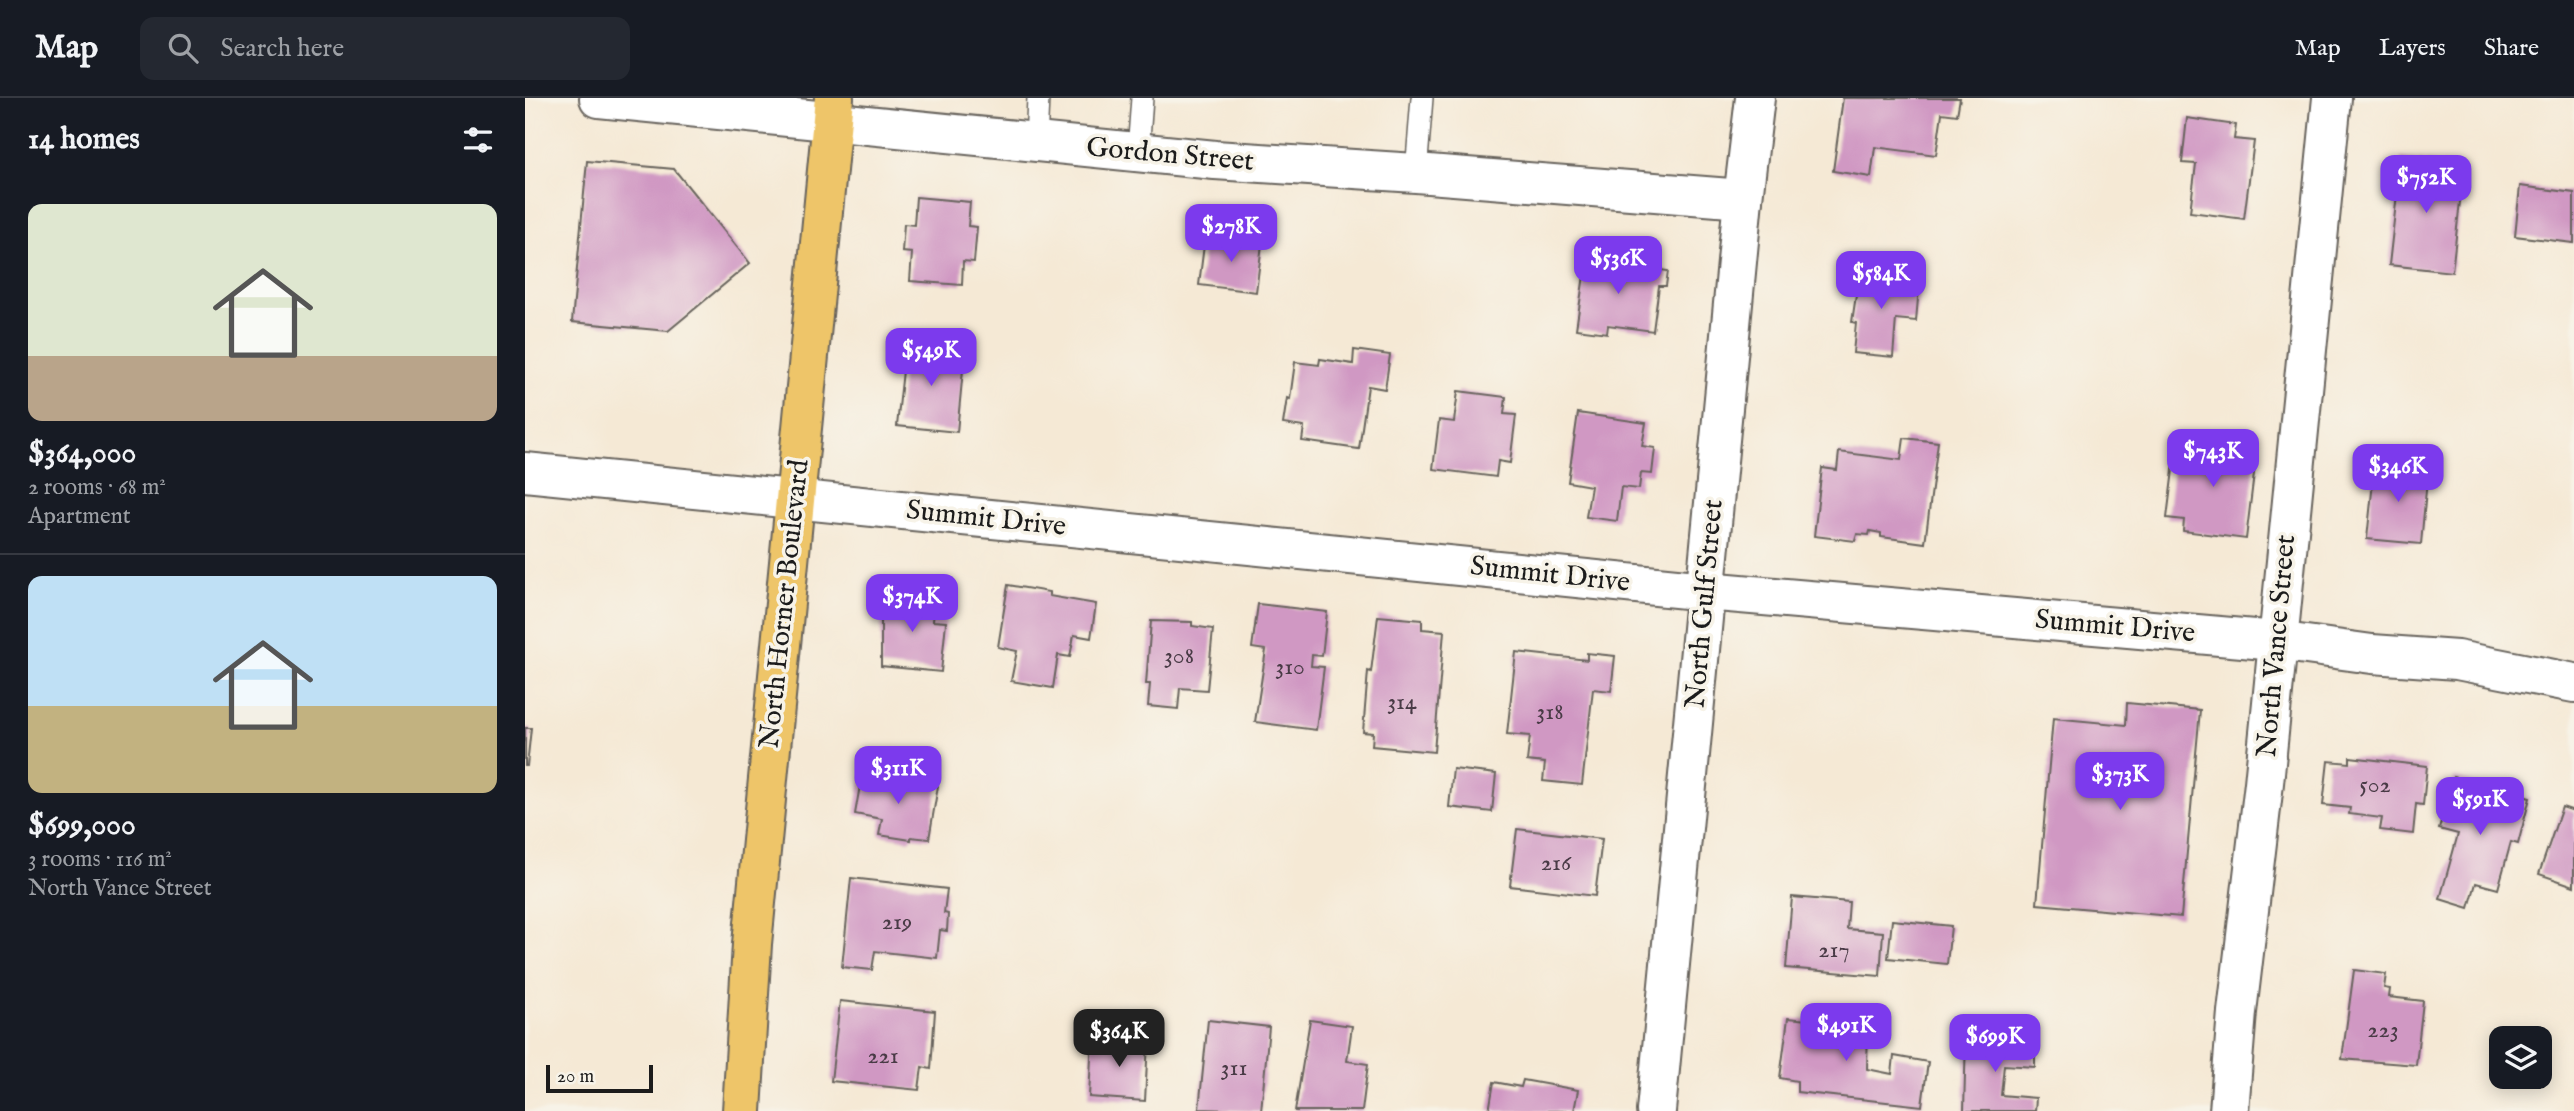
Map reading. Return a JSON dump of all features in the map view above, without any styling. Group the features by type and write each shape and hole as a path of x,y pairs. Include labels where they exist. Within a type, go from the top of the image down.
{"main road":[{"name":"North Horner Boulevard","path":"742,1111 752,944 832,111"}],"street":[{"name":"Gordon Street","path":"599,98 832,111 1036,143 1215,160 1743,199"},
{"name":"North Gulf Street","path":"1656,1111 1743,199 1755,98"},
{"name":"North Vance Street","path":"2229,1111 2332,98"},
{"name":"Summit Drive","path":"525,472 1706,591 2277,641 2372,654 2457,660 2574,683"}],"lane":[{"path":"1036,143 1038,98"},
{"path":"1138,152 1142,98"},
{"path":"1416,173 1422,98"}],"building":[{"path":"1843,98 1960,98 1957,115 1942,113 1936,155 1875,147 1871,177 1833,171"},
{"path":"2187,118 2236,125 2234,139 2254,141 2244,219 2190,212 2196,164 2182,163"},
{"path":"2401,158 2464,166 2452,272 2389,265"},
{"path":"587,161 674,169 750,263 668,331 572,322"},
{"path":"2520,186 2574,193 2574,243 2515,236"},
{"path":"916,197 970,202 968,226 977,227 974,262 963,261 962,285 910,281 912,253 902,252 904,224 914,225"},
{"path":"1205,237 1262,244 1256,292 1199,285"},
{"path":"1587,255 1620,260 1619,264 1668,271 1666,286 1659,286 1653,331 1608,325 1607,333 1576,329"},
{"path":"1860,268 1903,273 1901,285 1919,287 1916,321 1896,319 1893,357 1853,353 1856,323 1852,322"},
{"path":"906,343 965,349 957,432 897,426"},
{"path":"1354,350 1390,355 1385,389 1368,386 1359,449 1302,441 1304,427 1283,424 1287,398 1290,399 1295,362 1319,365 1320,359 1353,364"},
{"path":"1458,391 1506,397 1504,414 1516,415 1510,463 1498,461 1496,477 1433,469 1439,420 1454,422"},
{"path":"1578,413 1646,423 1642,446 1655,448 1652,474 1641,473 1639,489 1621,487 1617,521 1586,517 1591,486 1568,482"},
{"path":"1904,438 1938,442 1925,543 1881,537 1881,533 1870,531 1869,535 1857,534 1855,541 1814,536 1822,468 1837,470 1839,452 1901,460"},
{"path":"2192,441 2257,449 2246,539 2183,531 2184,520 2167,518 2175,454 2190,455"},
{"path":"2375,463 2428,468 2421,544 2367,539"},
{"path":"1008,585 1096,604 1091,638 1074,635 1070,657 1058,655 1053,688 1011,681 1017,651 998,647"},
{"path":"887,593 935,598 933,621 946,622 941,672 881,666 881,616 884,616"},
{"path":"1258,604 1327,612 1322,656 1312,655 1311,666 1324,667 1316,730 1255,722 1266,650 1252,648"},
{"path":"1378,616 1422,620 1422,629 1444,631 1434,752 1372,746 1373,733 1363,732 1368,671 1371,672"},
{"path":"1151,621 1192,622 1192,626 1213,629 1207,690 1180,688 1178,709 1148,706 1150,684 1146,684"},
{"path":"1516,652 1587,660 1587,653 1615,656 1611,691 1593,689 1582,785 1543,781 1545,763 1527,761 1530,736 1507,734"},
{"path":"2127,703 2200,710 2181,917 2037,904 2053,718 2126,725"},
{"path":"525,728 531,728 527,766 525,766"},
{"path":"2350,757 2427,766 2423,805 2416,804 2413,834 2380,830 2382,818 2349,814 2350,808 2323,805 2328,761 2350,763"},
{"path":"1453,769 1496,774 1492,812 1449,807"},
{"path":"862,774 938,786 929,839 911,837 911,840 879,835 882,819 855,814"},
{"path":"2454,777 2530,798 2518,844 2511,842 2498,889 2476,883 2469,908 2440,899 2458,834 2439,829"},
{"path":"2562,807 2574,811 2574,886 2539,874"},
{"path":"1517,829 1602,839 1595,896 1510,886"},
{"path":"851,878 947,889 944,913 948,914 947,931 940,930 937,958 875,951 872,970 842,967"},
{"path":"1792,897 1849,902 1847,929 1883,932 1880,976 1786,968"},
{"path":"1892,920 1951,926 1947,964 1888,958"},
{"path":"2354,970 2386,974 2384,988 2390,989 2389,997 2423,1001 2416,1065 2342,1059"},
{"path":"840,1001 935,1011 931,1069 922,1067 919,1090 831,1081"},
{"path":"1820,1003 1836,1005 1834,1023 1868,1023 1867,1069 1892,1074 1894,1056 1928,1062 1922,1106 1797,1092 1797,1081 1780,1078 1788,1018 1818,1021"},
{"path":"1208,1020 1269,1027 1261,1111 1199,1109"},
{"path":"1310,1020 1352,1026 1347,1061 1368,1064 1362,1111 1295,1111"},
{"path":"1966,1036 2035,1044 2035,1067 2004,1065 2001,1095 2036,1098 2035,1111 1964,1111"},
{"path":"1092,1038 1148,1041 1145,1101 1089,1097"},
{"path":"1523,1080 1578,1090 1574,1111 1489,1111 1494,1082 1521,1087"}]}
